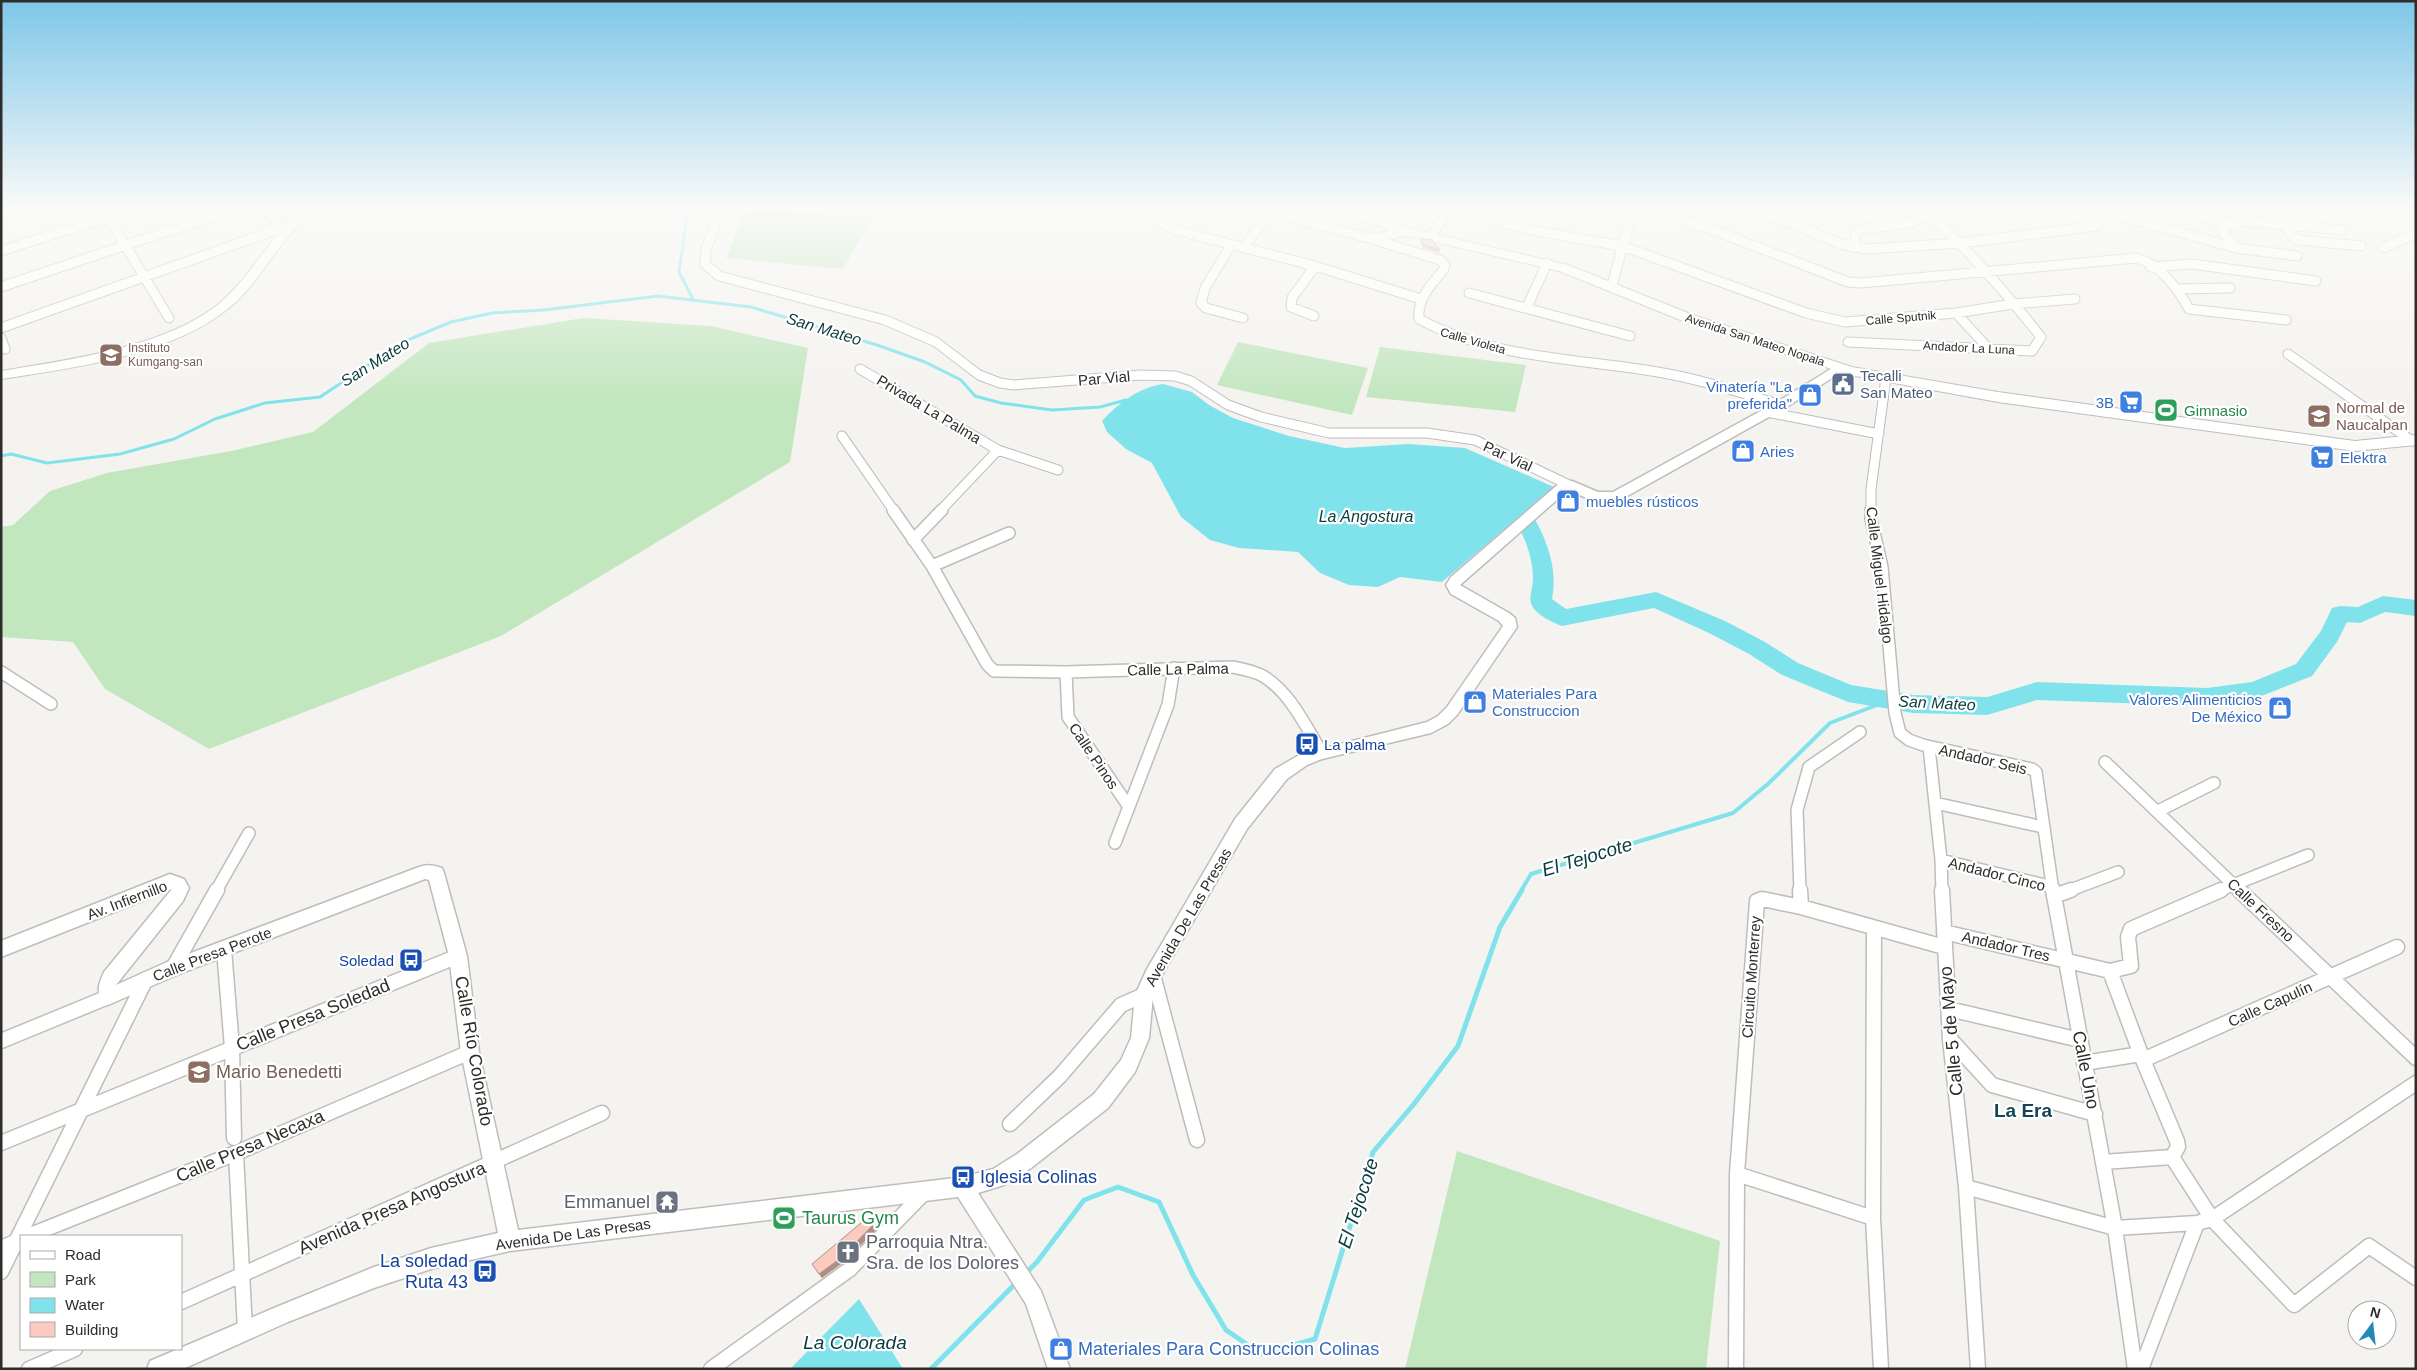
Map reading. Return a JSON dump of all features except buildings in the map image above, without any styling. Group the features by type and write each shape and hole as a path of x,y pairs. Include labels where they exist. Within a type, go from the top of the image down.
{"main road":[{"path":"1,375 94,357 179,333 223,306 240,290 252,274"},
{"name":"Avenida San Mateo Nopala","path":"1578,274 1688,318 1839,368 1886,378 2148,419 2355,446 2414,440"},
{"path":"1567,484 1596,497 1615,497 1781,405 1839,368"},
{"name":"Avenida De Las Presas","path":"158,1369 245,1331 407,1266 510,1241 963,1187 997,1178 1024,1161 1101,1101 1128,1066 1140,1038 1144,995 1152,975 1241,824 1282,774 1300,760 1322,753 1431,727 1452,711 1510,628 1510,622 1504,617 1456,590 1453,585 1567,484"},
{"name":"Calle Presa Perote","path":"108,996 173,968 425,872"},
{"name":"Calle Río Colorado","path":"425,872 436,873 439,877 458,956 470,1052 510,1241"},
{"name":"Av. Infiernillo","path":"1,949 170,881 178,884 181,888 177,896 110,978 107,985 108,996"},
{"path":"963,1187 1034,1298 1059,1369"}],"street":[{"path":"1,287 39,274"},
{"path":"144,274 169,318"},
{"path":"1,328 157,274"},
{"name":"Par Vial","path":"716,274 862,313 911,329 938,343 985,380 996,384 1014,385 1140,375 1175,376 1191,381 1228,404 1261,417 1329,433 1427,433 1475,440 1567,484"},
{"path":"1213,274 1205,288 1201,303 1206,308 1244,318"},
{"path":"1309,274 1292,298 1291,307 1314,316"},
{"path":"1341,274 1421,298 1439,274"},
{"path":"1527,307 1542,274"},
{"path":"1612,286 1615,274"},
{"name":"Calle Sputnik","path":"1699,274 1806,313 1845,322 1956,313 2013,304 2075,299"},
{"path":"1827,274 1848,282 1860,283 1966,274"},
{"path":"1990,274 2013,304"},
{"path":"2160,274 2178,289 2188,309 2286,320"},
{"path":"2264,274 2316,281"},
{"path":"2178,289 2230,288"},
{"path":"1469,292 1630,336"},
{"name":"Calle Violeta","path":"1421,298 1418,309 1420,319 1435,330 1464,341 1509,352 1664,373 1714,385 1781,405"},
{"name":"Andador La Luna","path":"1848,342 2032,350 2041,337 2013,304"},
{"path":"1956,313 1988,348"},
{"path":"1,338 5,349"},
{"path":"2288,354 2414,440"},
{"name":"Privada La Palma","path":"860,369 998,450 1058,470"},
{"name":"Calle Miguel Hidalgo","path":"1886,378 1871,489 1871,518 1882,567 1895,713 1901,735 1908,740 1929,746"},
{"path":"1767,412 1879,434"},
{"path":"842,436 932,566 1009,534"},
{"name":"Privada La Palma","path":"914,540 998,450"},
{"name":"Calle La Palma","path":"932,566 987,664 994,671 1066,672 1233,667 1250,670 1265,677 1286,699 1322,753"},
{"name":"Calle Pinos","path":"1115,843 1168,705 1174,668"},
{"path":"1,672 51,704"},
{"name":"Calle Pinos","path":"1066,672 1068,717 1128,807"},
{"path":"1801,907 1797,810 1809,767 1860,732"},
{"name":"Andador Seis","path":"1929,746 2032,769 2036,772"},
{"name":"Calle 5 de Mayo","path":"1929,746 1941,860 1950,1039 1966,1187 1978,1369"},
{"name":"Calle Fresno","path":"2105,762 2416,1058"},
{"name":"Calle Uno","path":"2036,772 2053,892 2068,960 2084,1063 2115,1228 2135,1369"},
{"path":"2158,811 2214,783"},
{"path":"1935,803 2043,828"},
{"path":"173,968 249,833"},
{"path":"2172,1157 2178,1146 2177,1140 2142,1057 2110,971 2131,966 2128,937 2131,929 2308,854"},
{"name":"Andador Cinco","path":"1941,860 2053,892 2118,872"},
{"name":"Circuito Monterrey","path":"1736,1369 1737,1174 1757,901 1762,899 1801,907 1874,929 1944,947"},
{"path":"1874,929 1873,1218 1882,1369"},
{"name":"Andador Tres","path":"1944,932 2110,971"},
{"name":"Calle Capulín","path":"2084,1063 2142,1057 2397,947"},
{"path":"224,949 232,1048 234,1138"},
{"name":"Calle Presa Soledad","path":"1,1143 458,956"},
{"path":"1152,975 1197,1140"},
{"path":"24,1235 80,1111 146,979"},
{"path":"1010,1124 1060,1076 1121,1005 1144,995"},
{"name":"Calle Presa Perote","path":"1,1041 108,996"},
{"path":"1948,1009 2080,1040"},
{"path":"1950,1039 1992,1085 2095,1114"},
{"name":"Calle Presa Necaxa","path":"32,1235 236,1153 470,1052"},
{"path":"1966,1187 2115,1228 2196,1223 2212,1219 2416,1083"},
{"name":"Avenida Presa Angostura","path":"182,1302 602,1112"},
{"path":"236,1153 245,1331"},
{"path":"2103,1162 2172,1157"},
{"path":"2172,1157 2212,1219 2294,1305 2369,1246 2416,1278"},
{"path":"1737,1174 1873,1218"},
{"path":"711,1369 850,1270 927,1190"},
{"path":"2141,1369 2196,1223"},
{"name":"Calle Presa Necaxa","path":"1,1248 20,1240"},
{"path":"1,1272 20,1242"},
{"path":"29,1369 73,1350"}],"green space":[{"path":"583,318 711,326 808,348 790,462 501,636 209,749 105,689 73,642 1,637 1,527 13,525 50,491 107,473 231,451 313,432 429,343"},
{"path":"1238,342 1368,368 1352,415 1217,385"},
{"path":"1380,347 1526,365 1515,412 1366,397"},
{"path":"1457,1151 1720,1241 1706,1369 1405,1369"}],"water":[{"name":"La Angostura","path":"1163,384 1192,392 1209,405 1233,418 1289,436 1345,448 1408,444 1465,448 1554,487 1442,582 1400,577 1378,587 1349,585 1320,573 1298,552 1239,548 1210,540 1181,517 1152,463 1126,449 1107,432 1102,421 1137,392"},
{"name":"La Colorada","path":"859,1299 903,1369 790,1369"}],"waterway":[{"path":"680,274 693,299"},
{"name":"San Mateo","path":"1,456 11,454 47,463 120,454 174,439 215,419 265,403 320,397 403,342 451,322 492,313 544,310 658,296 751,307 877,345 925,362 961,380 975,396 1001,403 1052,410 1100,407 1126,400"},
{"name":"San Mateo","path":"1523,516 1534,536 1541,557 1544,579 1541,602 1562,618 1656,600 1717,627 1757,648 1790,669 1848,693 1913,704 1987,706 2037,691 2207,697 2254,690 2304,670 2329,636 2340,614 2360,615 2383,604 2416,608"},
{"name":"El Tejocote","path":"1521,891 1531,874 1733,813 1769,783 1830,723 1890,700"},
{"name":"El Tejocote","path":"1026,1273 1037,1262 1084,1200 1118,1187 1159,1202 1193,1275 1226,1330 1261,1354 1315,1339 1373,1152 1414,1104 1458,1046 1500,927 1522,890"},
{"name":"El Tejocote","path":"931,1369 1017,1282"}],"place":[{"name":"Instituto Kumgang-san","path":"111,355"},
{"name":"Tecalli San Mateo","path":"1843,384"},
{"name":"Vinatería \"La preferida\"","path":"1810,395"},
{"name":"3B","path":"2131,402"},
{"name":"Gimnasio","path":"2166,410"},
{"name":"Normal de Naucalpan","path":"2319,416"},
{"name":"Aries","path":"1743,451"},
{"name":"Elektra","path":"2322,457"},
{"name":"muebles rústicos","path":"1568,501"},
{"name":"Materiales Para Construccion","path":"1475,702"},
{"name":"Valores Alimenticios De México","path":"2280,708"},
{"name":"La palma","path":"1307,744"},
{"name":"Soledad","path":"411,960"},
{"name":"Mario Benedetti","path":"199,1072"},
{"name":"Iglesia Colinas","path":"963,1177"},
{"name":"Emmanuel","path":"667,1202"},
{"name":"Taurus Gym","path":"784,1218"},
{"name":"Parroquia Ntra. Sra. de los Dolores","path":"848,1252"},
{"name":"La soledad Ruta 43","path":"485,1271"},
{"name":"Materiales Para Construccion Colinas","path":"1061,1349"}],"district":[{"name":"La Era","path":"2023,1110"}]}
